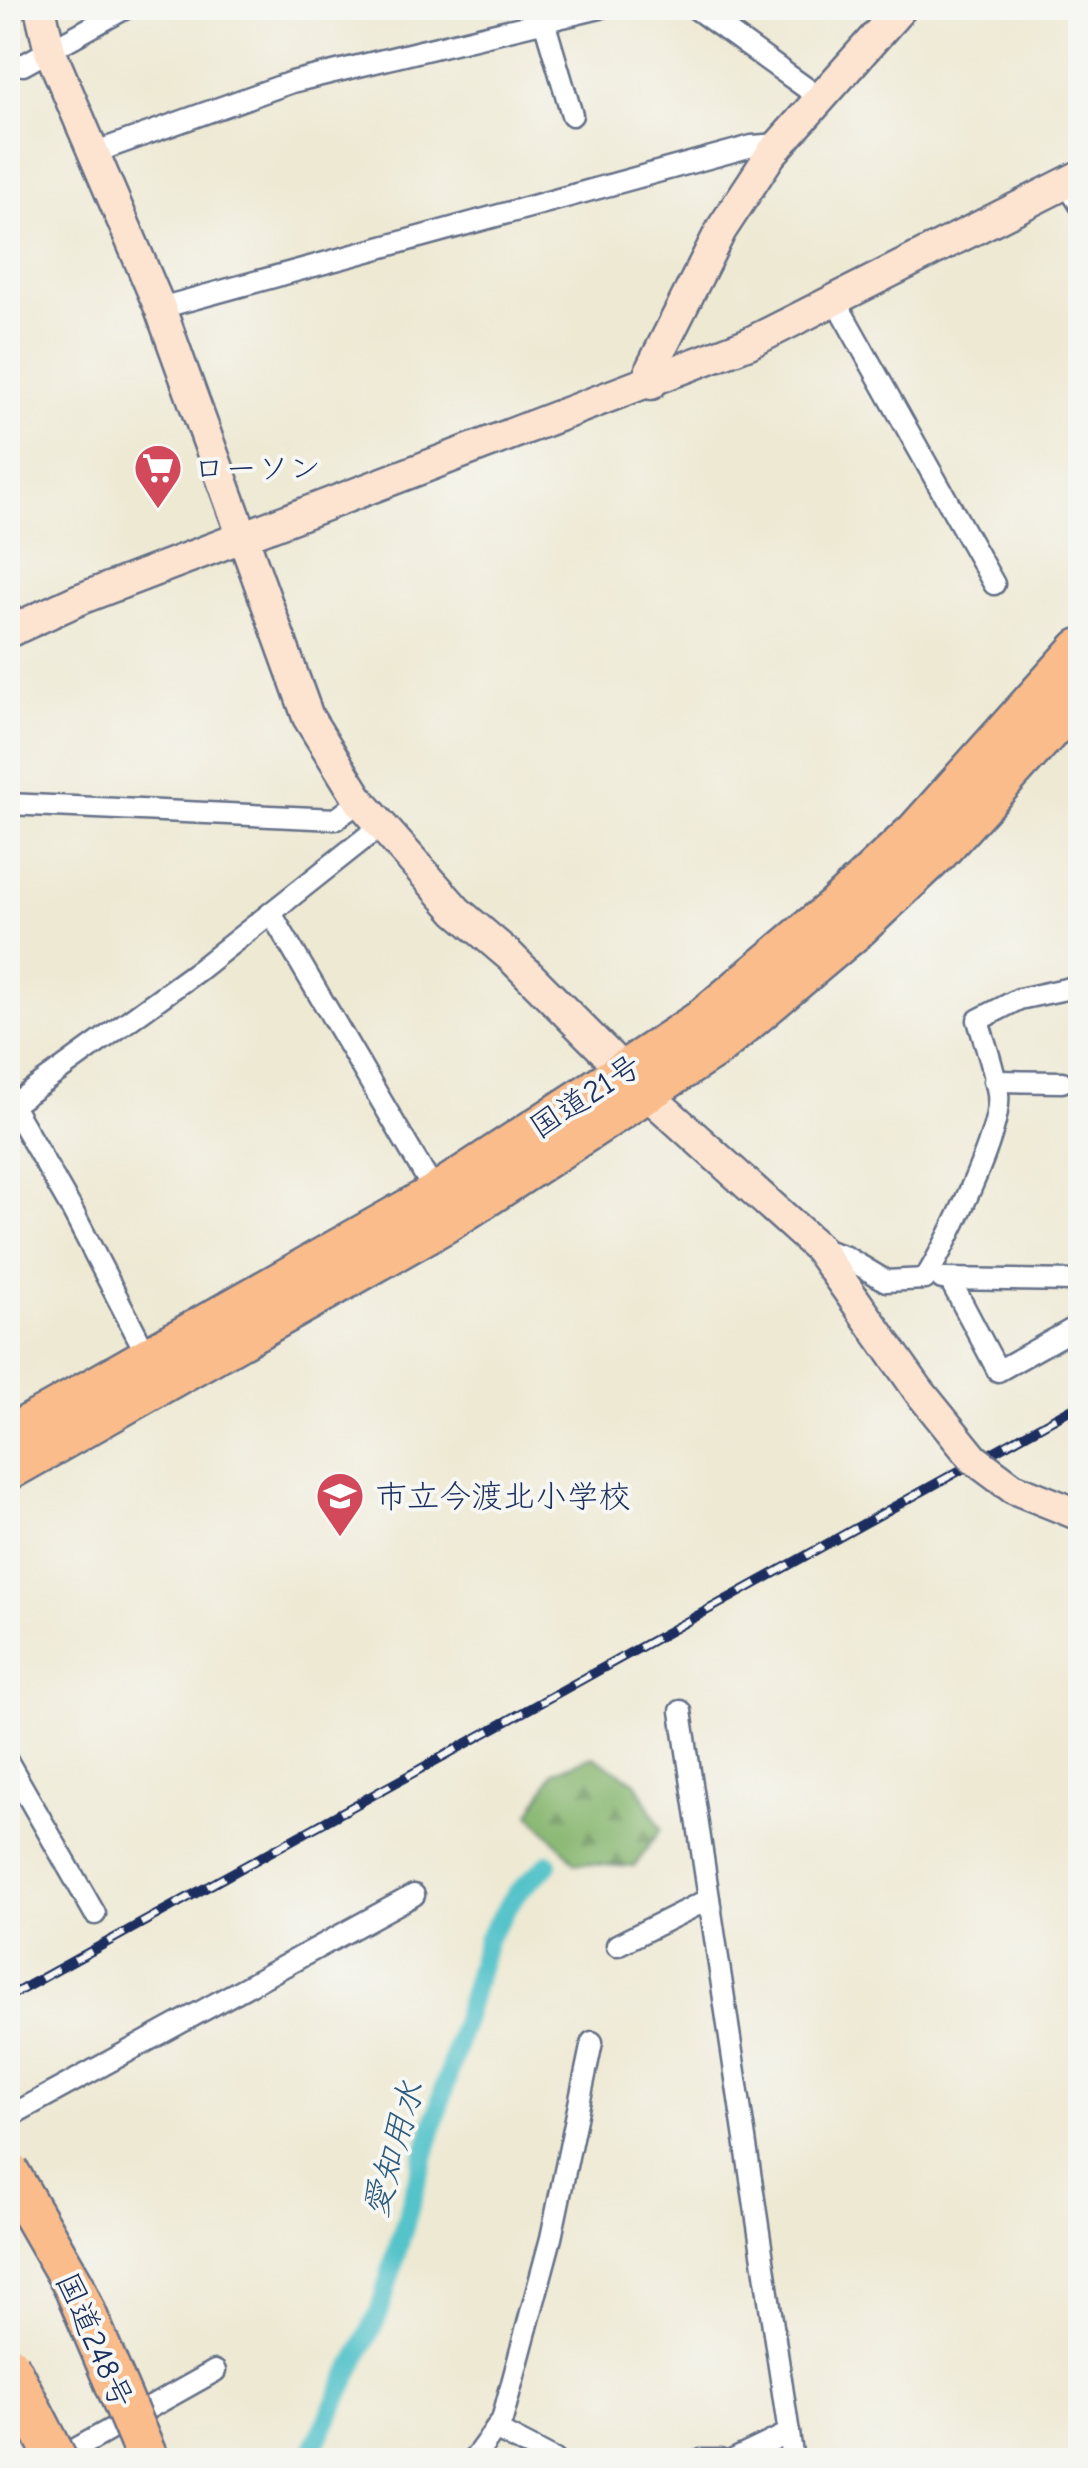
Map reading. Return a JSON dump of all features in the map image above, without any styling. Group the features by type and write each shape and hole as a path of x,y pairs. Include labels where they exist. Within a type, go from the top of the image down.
{"highway":[{"name":"国道21号","path":"8,1470 451,1219 635,1081 835,908 916,832 1080,649"},
{"name":"国道21号","path":"8,1437 635,1081 716,1047 855,930 937,853 1080,696"},
{"name":"国道248号","path":"8,2171 74,2286 148,2460"},
{"path":"8,2365 57,2460"}],"street":[{"path":"40,8 50,51 160,308 240,538 308,717 360,801 379,827 458,911 511,956 635,1081 818,1248 919,1392 974,1459 1013,1488 1080,1515"},
{"path":"8,60 22,65 126,8"},
{"path":"93,152 292,82 600,8"},
{"path":"695,8 820,98"},
{"path":"651,384 651,369 721,230 780,144 900,8"},
{"path":"544,21 572,115"},
{"path":"160,308 752,146 780,144"},
{"path":"8,632 240,538 651,384 836,302 1076,188"},
{"path":"836,302 994,584"},
{"path":"8,804 336,819 360,801"},
{"path":"148,1356 9,1104 271,913 379,827"},
{"path":"271,913 436,1194"},
{"path":"925,1279 950,1238 978,1170 999,1098 978,1020 1018,999 1080,986"},
{"path":"994,1081 1062,1082"},
{"path":"818,1248 846,1257 886,1280 1080,1280"},
{"path":"950,1280 998,1371 1080,1325"},
{"path":"681,1710 793,2460"},
{"path":"8,1762 95,1914"},
{"path":"8,2117 414,1895"},
{"path":"618,1945 709,1899"},
{"path":"473,2460 502,2420 551,2238 592,2042"},
{"path":"57,2460 215,2371"},
{"path":"495,2429 556,2460"},
{"path":"733,2460 754,2454 788,2433"},
{"path":"701,2460 720,2460"}],"green space":[{"path":"593,1756 636,1782 661,1829 634,1867 576,1863 530,1814 554,1772"}],"waterway":[{"name":"愛知用水","path":"308,2460 379,2313 488,1937 516,1894 548,1864"}],"railway":[{"path":"8,1997 1080,1404"}],"place":[{"name":"ローソン","path":"158,510"},
{"name":"市立今渡北小学校","path":"340,1538"}]}
